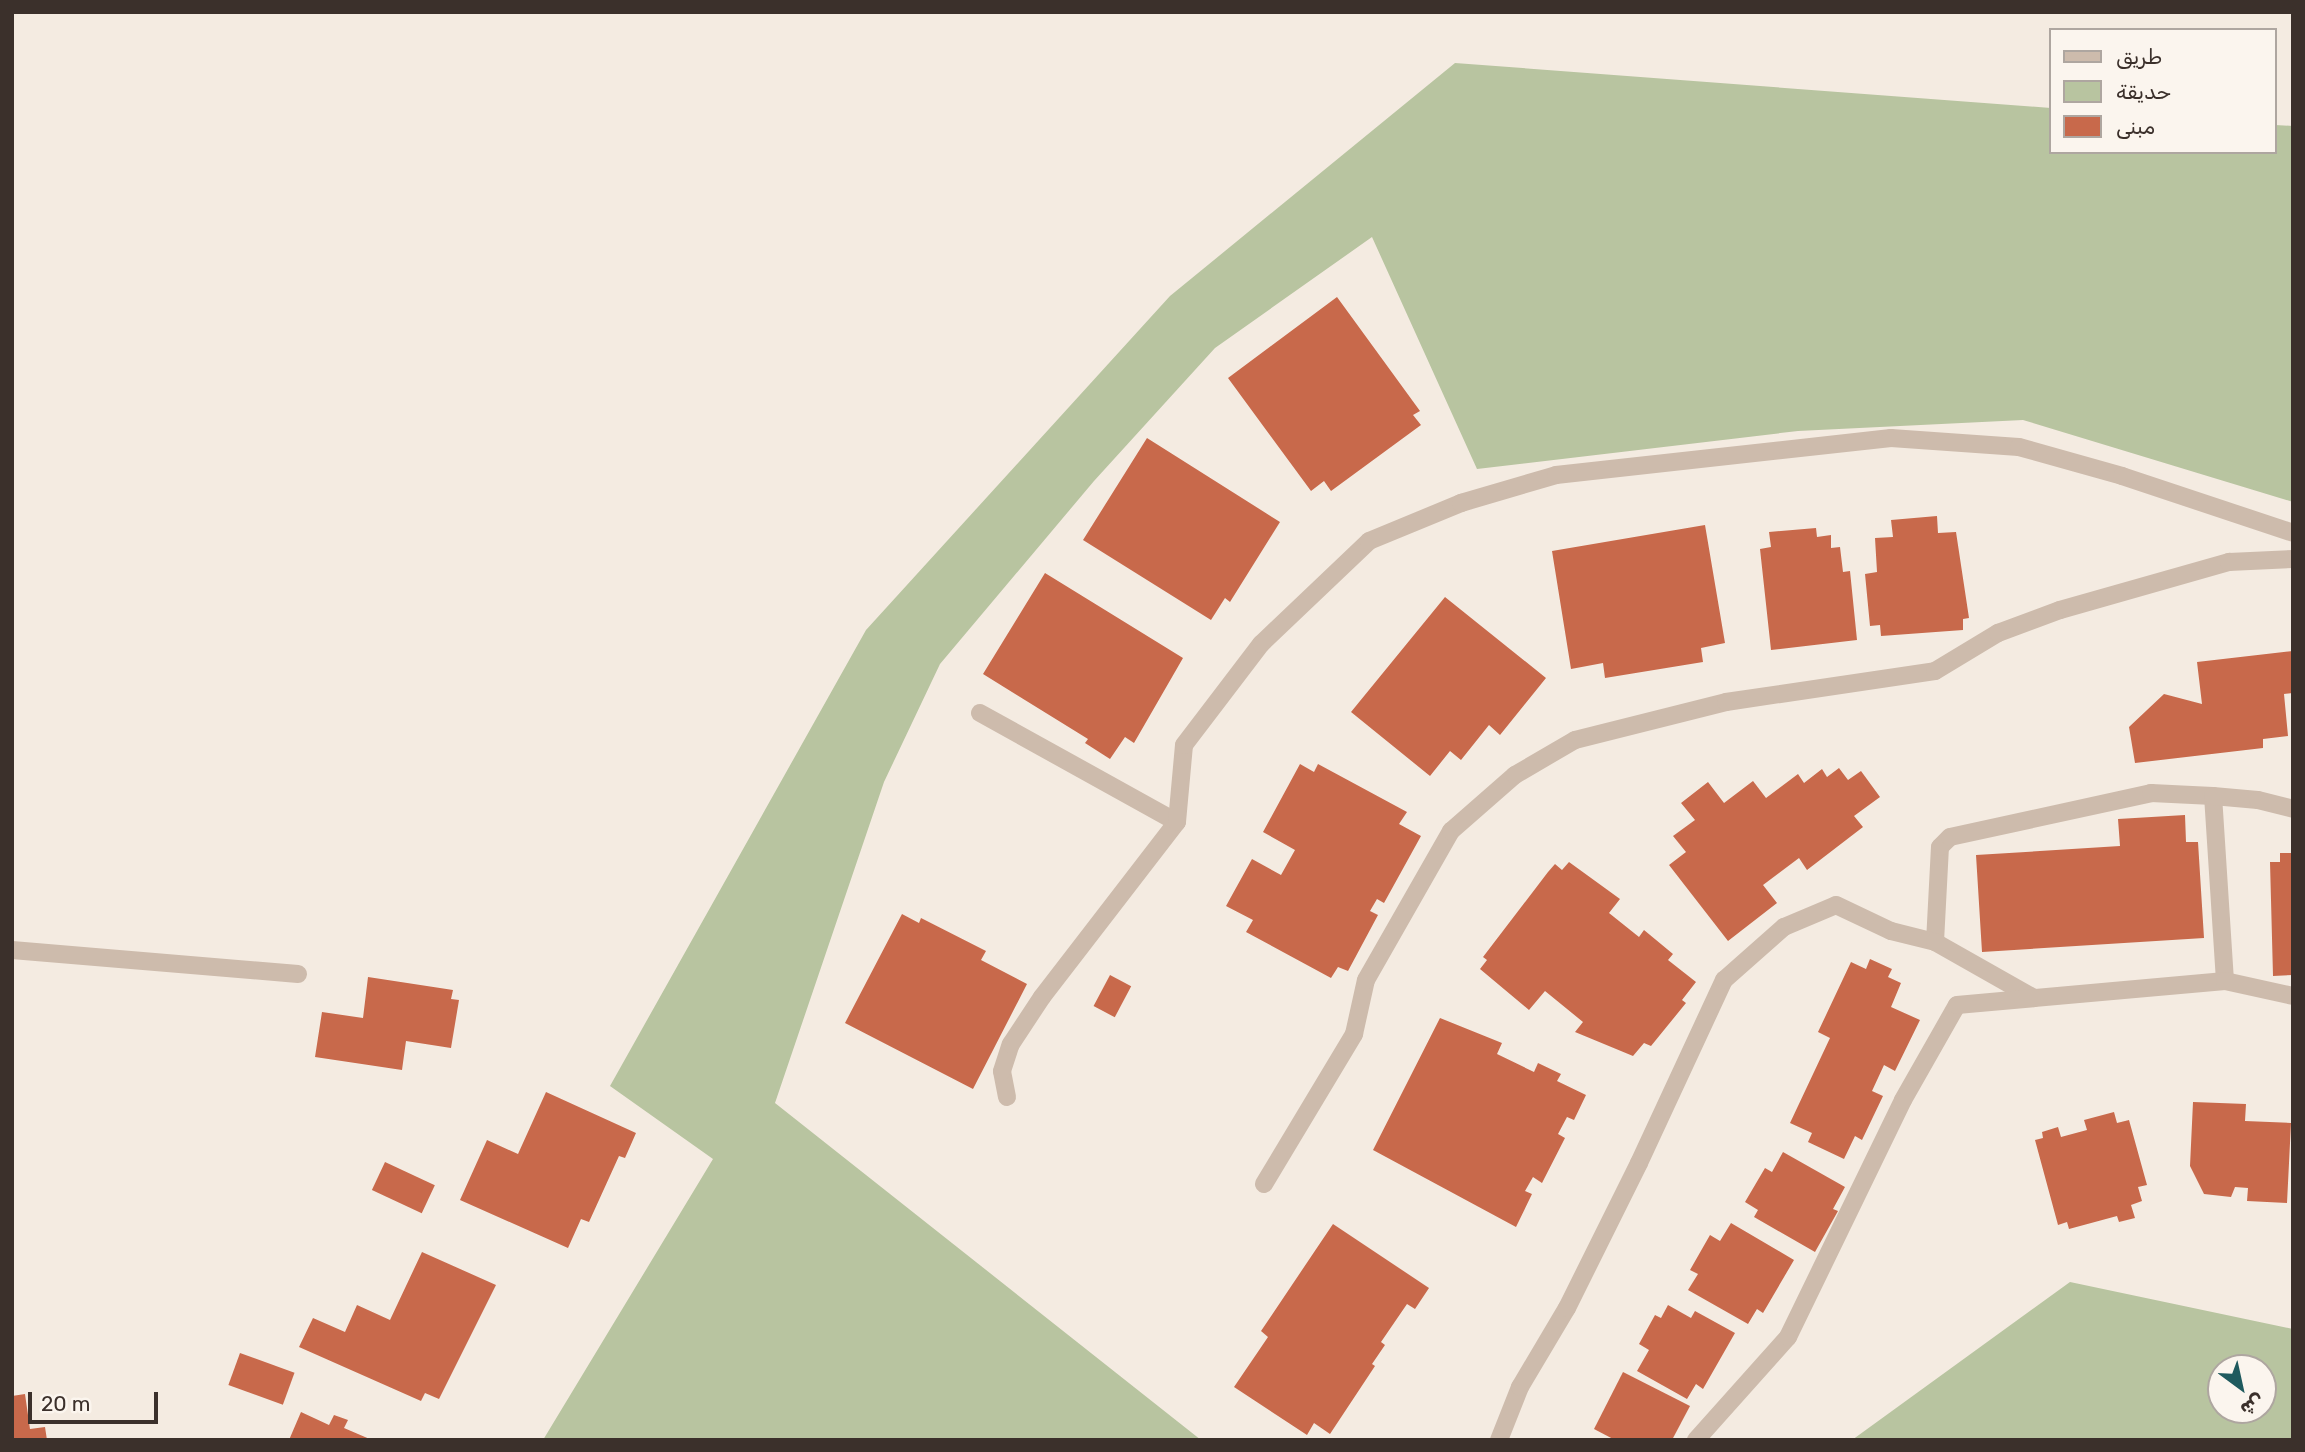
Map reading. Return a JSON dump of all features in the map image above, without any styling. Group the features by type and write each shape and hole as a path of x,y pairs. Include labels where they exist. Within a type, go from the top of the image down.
{"street":[{"path":"1007,1097 1002,1071 1011,1044 1042,997 1177,821 1185,745 1261,644 1369,541 1461,503 1556,475 1891,438 2006,446 2123,476 2293,533"},
{"path":"1264,1184 1354,1034 1366,980 1451,831 1515,775 1575,740 1726,702 1935,671 1998,633 2060,610 2229,562 2293,559"},
{"path":"979,713 1177,821"},
{"path":"1935,942 1940,847 1950,837 2151,793 2258,800 2293,809"},
{"path":"2213,796 2225,981"},
{"path":"1499,1440 1520,1387 1567,1308 1639,1163 1724,980 1784,928 1836,905 1891,931 1935,942 2034,998"},
{"path":"12,950 298,974"},
{"path":"1696,1440 1788,1337 1903,1100 1958,1005 2225,981 2293,996"}],"green space":[{"path":"1455,63 2050,108 2050,154 2277,154 2277,125 2293,126 2293,502 2023,420 1798,431 1477,469 1372,237 1215,348 1094,481 940,664 884,782 775,1103 1201,1440 543,1440 713,1159 610,1086 866,630 1170,296"},
{"path":"2070,1282 2293,1329 2293,1440 1852,1440"}],"building":[{"path":"1337,297 1420,411 1413,415 1421,425 1331,491 1324,481 1311,491 1228,378"},
{"path":"1147,438 1280,522 1230,602 1225,598 1211,620 1083,540"},
{"path":"1937,516 1938,533 1956,532 1969,618 1963,619 1963,630 1881,636 1880,625 1870,626 1865,574 1877,572 1875,538 1893,537 1891,520"},
{"path":"1705,525 1725,643 1701,648 1703,662 1605,678 1603,663 1571,669 1552,551"},
{"path":"1816,528 1817,537 1831,535 1831,548 1840,547 1843,572 1850,571 1857,640 1771,650 1760,549 1771,547 1769,532"},
{"path":"1045,573 1183,658 1134,743 1125,737 1110,759 1085,743 1088,739 983,674"},
{"path":"1445,597 1546,678 1500,735 1489,725 1461,760 1450,751 1430,776 1351,712"},
{"path":"2293,651 2293,693 2284,694 2288,736 2263,739 2263,748 2135,763 2129,727 2164,694 2202,704 2197,662"},
{"path":"1300,764 1314,772 1318,764 1407,812 1399,824 1421,836 1384,903 1377,899 1370,911 1378,915 1348,971 1338,967 1331,978 1246,932 1253,920 1226,906 1252,859 1281,875 1295,850 1263,832"},
{"path":"1839,768 1848,780 1861,771 1880,797 1854,816 1863,827 1807,870 1799,858 1763,885 1777,903 1728,941 1669,865 1686,852 1673,836 1695,820 1681,803 1708,782 1724,803 1753,781 1766,798 1798,774 1804,783 1822,769 1827,777"},
{"path":"2185,815 2186,842 2198,842 2204,938 1982,952 1976,855 2120,846 2118,819"},
{"path":"2280,853 2293,853 2293,975 2273,976 2270,862 2280,862"},
{"path":"1569,862 1620,899 1609,913 1639,937 1644,930 1673,954 1668,960 1696,982 1682,1000 1686,1003 1651,1046 1644,1043 1633,1056 1575,1032 1583,1022 1545,991 1529,1010 1480,969 1487,960 1483,957 1548,872 1555,864 1562,870"},
{"path":"902,914 919,923 921,918 986,951 981,960 1027,984 973,1089 845,1023"},
{"path":"1870,959 1892,969 1888,977 1901,983 1891,1007 1920,1020 1895,1071 1884,1065 1872,1091 1883,1096 1862,1140 1855,1136 1844,1159 1808,1142 1812,1133 1790,1123 1830,1038 1818,1032 1851,962 1866,969"},
{"path":"1110,975 1131,986 1115,1017 1094,1006"},
{"path":"368,977 453,990 451,999 459,1000 451,1048 406,1041 402,1070 315,1057 322,1012 363,1018"},
{"path":"1440,1018 1502,1043 1497,1054 1534,1072 1538,1063 1561,1074 1557,1081 1586,1095 1574,1120 1567,1117 1558,1134 1565,1138 1542,1183 1533,1177 1525,1191 1532,1194 1516,1227 1373,1150"},
{"path":"546,1092 636,1133 625,1158 619,1156 589,1222 581,1219 568,1248 460,1200 487,1140 518,1154"},
{"path":"2193,1102 2246,1104 2245,1121 2291,1123 2287,1203 2247,1201 2248,1188 2235,1187 2231,1197 2204,1194 2190,1166"},
{"path":"2114,1112 2117,1123 2129,1120 2147,1185 2138,1187 2142,1201 2131,1205 2135,1218 2119,1222 2117,1216 2069,1229 2067,1222 2058,1225 2035,1140 2043,1138 2042,1132 2058,1127 2061,1137 2087,1130 2084,1120"},
{"path":"1783,1152 1845,1187 1833,1209 1838,1211 1815,1252 1754,1217 1758,1210 1745,1202 1765,1168 1772,1172"},
{"path":"385,1162 435,1185 422,1213 372,1190"},
{"path":"1731,1223 1794,1260 1763,1313 1757,1309 1748,1324 1688,1290 1698,1274 1690,1270 1710,1235 1720,1241"},
{"path":"1333,1224 1429,1288 1415,1309 1407,1304 1381,1342 1385,1345 1372,1364 1375,1366 1330,1434 1314,1423 1307,1435 1234,1387 1268,1337 1261,1331"},
{"path":"422,1252 496,1285 439,1399 425,1393 421,1401 299,1347 313,1318 345,1332 357,1305 390,1320"},
{"path":"1668,1305 1691,1318 1695,1311 1735,1333 1703,1389 1696,1384 1687,1399 1637,1371 1649,1350 1639,1344 1655,1315 1661,1318"},
{"path":"240,1353 295,1373 283,1405 228,1385"},
{"path":"1623,1372 1690,1406 1672,1440 1615,1440 1594,1429"},
{"path":"25,1394 30,1429 45,1427 47,1440 12,1440 12,1396"},
{"path":"301,1412 329,1425 334,1415 348,1420 344,1428 372,1440 289,1440"}]}
